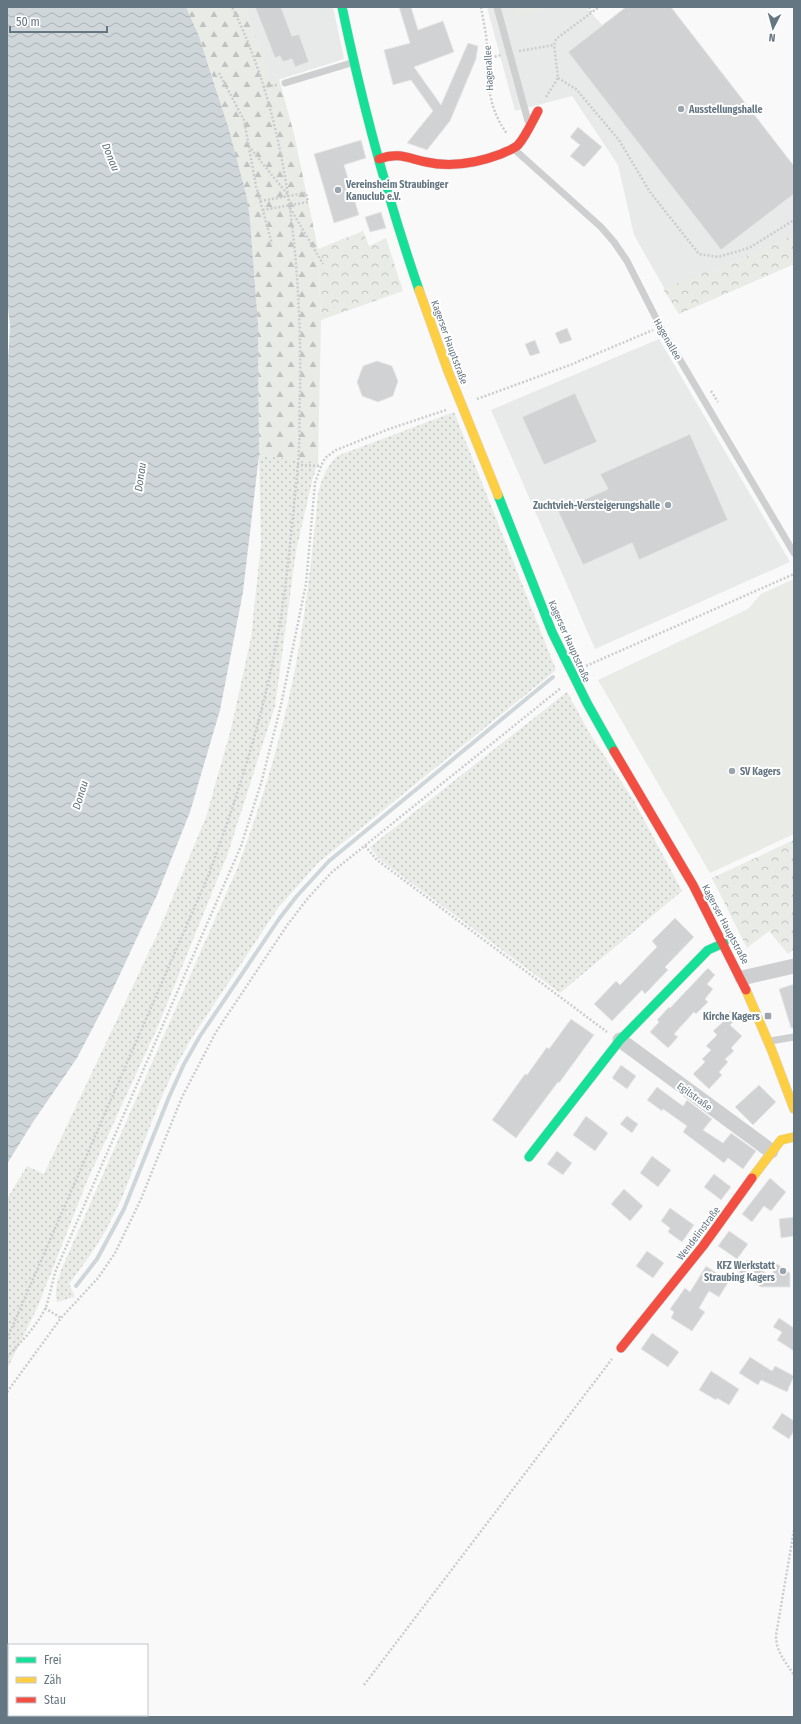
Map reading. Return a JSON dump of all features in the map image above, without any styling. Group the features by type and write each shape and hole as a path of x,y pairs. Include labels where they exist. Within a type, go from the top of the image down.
{"street":[{"name":"Kagerser Hauptstraße","path":"342,7 354,63 404,246 461,405 547,620 596,721 639,790 694,886 742,978 770,1041 794,1109"},
{"path":"379,159 391,154 402,155 426,162 448,166 468,165 485,161 516,147 538,112"},
{"path":"529,1157 620,1040 708,950 724,943"},
{"path":"742,978 794,966"},
{"name":"Egilstraße","path":"620,1040 771,1151"},
{"name":"Wendelinstraße","path":"621,1348 703,1246 771,1151 781,1140 794,1136"}],"lane":[{"path":"497,7 529,127"},
{"path":"285,83 354,63"},
{"name":"Hagenallee","path":"516,147 601,227 614,242 627,261 660,326 794,553"},
{"path":"770,1041 794,1037"}],"path":[{"path":"7,1339 206,881 229,820 262,710 273,663 287,579 298,465 300,353 297,286 288,196 275,132 263,87 242,27 232,7"},
{"name":"Hagenallee","path":"481,7 487,43 488,87 491,101 500,125 516,147"},
{"path":"589,7 592,12"},
{"path":"538,112 558,78 554,45 556,39 599,7"},
{"path":"219,73 244,120 256,186 272,244"},
{"path":"558,78 576,89 619,140 650,192 699,254 718,257 749,248 794,220"},
{"path":"250,148 288,196"},
{"path":"260,200 306,192 308,202 263,210"},
{"path":"289,206 323,264"},
{"path":"7,1357 33,1328 45,1308 56,1270 243,839 262,780 281,705 306,584 314,483 325,458 336,450 389,429 516,386 570,365 660,326"},
{"path":"298,465 321,466"},
{"path":"7,1392 61,1318 98,1278 115,1254 141,1199 182,1097 216,1032 288,924 308,898 332,872 573,676 794,574"},
{"path":"365,846 377,860 620,1040"},
{"path":"45,1308 61,1318"},
{"path":"364,1685 621,1348"},
{"path":"794,1530 776,1634 776,1645 779,1654 794,1675"}],"shaded area":[{"path":"245,7 333,7 344,59 271,82"},
{"path":"487,7 586,7 602,25 626,7 671,7 794,166 794,264 679,314 634,235 618,165 572,96 515,111"},
{"path":"659,339 790,562 595,649 491,410"}],"green space":[{"path":"186,7 245,7 271,81 279,79 294,134 318,249 321,320 318,462 259,455 258,324 247,198 214,81 199,36"},
{"path":"511,7 544,7 544,10 514,18"},
{"path":"363,231 369,246 386,238 403,291 321,320 318,249"},
{"path":"794,235 794,264 679,314 663,289 732,262"},
{"path":"454,412 556,670 318,863 278,908 191,1039 173,1072 121,1200 106,1230 69,1284 75,1297 57,1302 56,1289 62,1268 237,869 269,776 286,712 299,648 312,555 318,495 324,474 337,456"},
{"path":"259,455 318,462 312,481 296,551 275,706 228,853 158,1026 87,1181 38,1306 7,1369 7,1199 27,1166 44,1174 157,935 206,817 231,729 251,638 261,543"},
{"name":"SV Kagers","path":"794,579 794,834 710,873 598,680 748,609 761,594"},
{"path":"567,692 590,734 634,801 682,891 560,993 379,859 370,847"},
{"path":"794,840 794,949 788,954 769,931 747,948 712,878"}],"water":[{"name":"Donau","path":"7,7 186,7 199,36 229,130 247,198 258,324 259,455 243,592 220,710 190,812 157,895 113,989 77,1058 33,1122 7,1164 7,381 10,326 7,299"}],"building":[{"path":"255,7 281,7 292,36 299,34 309,62 295,67 292,59 283,62 280,56 275,58"},
{"path":"399,7 411,7 418,30 443,21 454,52 414,67 441,105 468,43 478,46 476,59 450,121 427,150 407,143 433,111 411,80 393,85 384,50 410,43"},
{"name":"Ausstellungshalle","path":"626,7 671,7 794,166 794,194 721,250 568,52"},
{"path":"578,127 602,147 584,167 570,156 580,145 570,137"},
{"name":"Vereinsheim Straubinger Kanuclub e.V.","path":"361,140 366,158 344,165 359,215 334,223 314,154"},
{"path":"381,212 386,228 370,232 365,217"},
{"path":"567,328 572,340 560,344 555,333"},
{"path":"535,340 540,353 530,356 525,344"},
{"path":"377,361 392,366 398,381 393,396 378,402 362,396 357,382 363,366"},
{"path":"575,393 597,442 544,465 522,417"},
{"name":"Zuchtvieh-Versteigerungshalle","path":"690,434 728,520 639,560 632,543 583,565 558,511 608,489 600,474"},
{"path":"675,918 694,937 665,967 668,970 645,994 642,990 612,1021 594,1004 616,981 620,985 657,947 652,941"},
{"path":"708,968 715,975 707,984 713,989 705,999 708,1002 696,1014 694,1012 674,1034 678,1037 668,1048 650,1032 659,1022 657,1020"},
{"path":"794,984 794,1028 791,1028 779,989"},
{"path":"731,1010 738,1017 730,1025 742,1036 731,1048 734,1051 725,1059 728,1062 719,1072 722,1075 709,1089 693,1074 705,1062 702,1059 711,1050 706,1046 717,1035 713,1031 725,1020 723,1018"},
{"path":"571,1019 594,1035 516,1138 492,1120 525,1074 527,1075 547,1047 549,1049"},
{"path":"621,1065 636,1076 627,1089 612,1078"},
{"path":"759,1085 776,1102 753,1125 735,1107"},
{"path":"657,1087 683,1106 687,1100 712,1119 703,1130 723,1143 731,1133 756,1151 743,1169 728,1158 724,1163 683,1132 687,1126 647,1100"},
{"path":"586,1116 608,1133 595,1151 573,1135"},
{"path":"627,1116 638,1124 632,1133 620,1124"},
{"path":"557,1151 572,1163 563,1175 547,1164"},
{"path":"652,1156 671,1170 658,1187 640,1173"},
{"path":"714,1174 731,1187 721,1200 704,1187"},
{"path":"770,1178 786,1192 771,1211 764,1206 752,1222 742,1214"},
{"path":"624,1189 643,1206 630,1221 611,1204"},
{"path":"670,1208 694,1225 682,1242 668,1232 670,1228 661,1221"},
{"path":"794,1217 794,1236 781,1238 779,1219"},
{"path":"729,1231 748,1244 737,1259 718,1246"},
{"path":"647,1251 664,1263 653,1278 636,1266"},
{"path":"747,1260 773,1278 773,1261 790,1273 790,1287 761,1287 739,1272"},
{"path":"706,1266 729,1281 719,1297 709,1291 699,1308 705,1312 692,1331 671,1318 674,1312 670,1309 685,1288 690,1292"},
{"path":"779,1318 794,1328 794,1351 777,1340 782,1332 773,1327"},
{"path":"652,1333 679,1352 668,1367 641,1349"},
{"path":"750,1357 772,1371 775,1366 794,1376 787,1392 761,1380 758,1385 739,1373"},
{"path":"711,1371 739,1389 729,1405 717,1398 716,1400 699,1390"},
{"path":"782,1413 794,1421 794,1431 789,1439 772,1428"}],"waterway":[{"path":"76,1286 97,1259 124,1209 169,1097 184,1064 200,1036 279,919 296,897 329,861 553,677"}],"traffic: fast":[{"path":"342,7 376,150 396,220 419,290"},
{"path":"498,495 552,632 587,703 614,751"},
{"path":"529,1157 620,1040 708,950 724,943"}],"traffic: slow":[{"path":"419,290 448,371 498,495"},
{"path":"746,990 772,1051 794,1109"},
{"path":"752,1178 781,1140 794,1137"}],"traffic: jam":[{"path":"379,159 398,156 445,165 464,164 492,157 518,145 538,111"},
{"path":"614,751 693,885 746,990"},
{"path":"621,1348 703,1246 752,1178"}],"place":[{"name":"Ausstellungshalle","path":"681,109"},
{"name":"Vereinsheim Straubinger Kanuclub e.V.","path":"338,190"},
{"name":"Zuchtvieh-Versteigerungshalle","path":"668,505"},
{"name":"SV Kagers","path":"732,771"},
{"name":"Kirche Kagers","path":"768,1016"},
{"name":"KFZ Werkstatt Straubing Kagers","path":"783,1271"}]}
